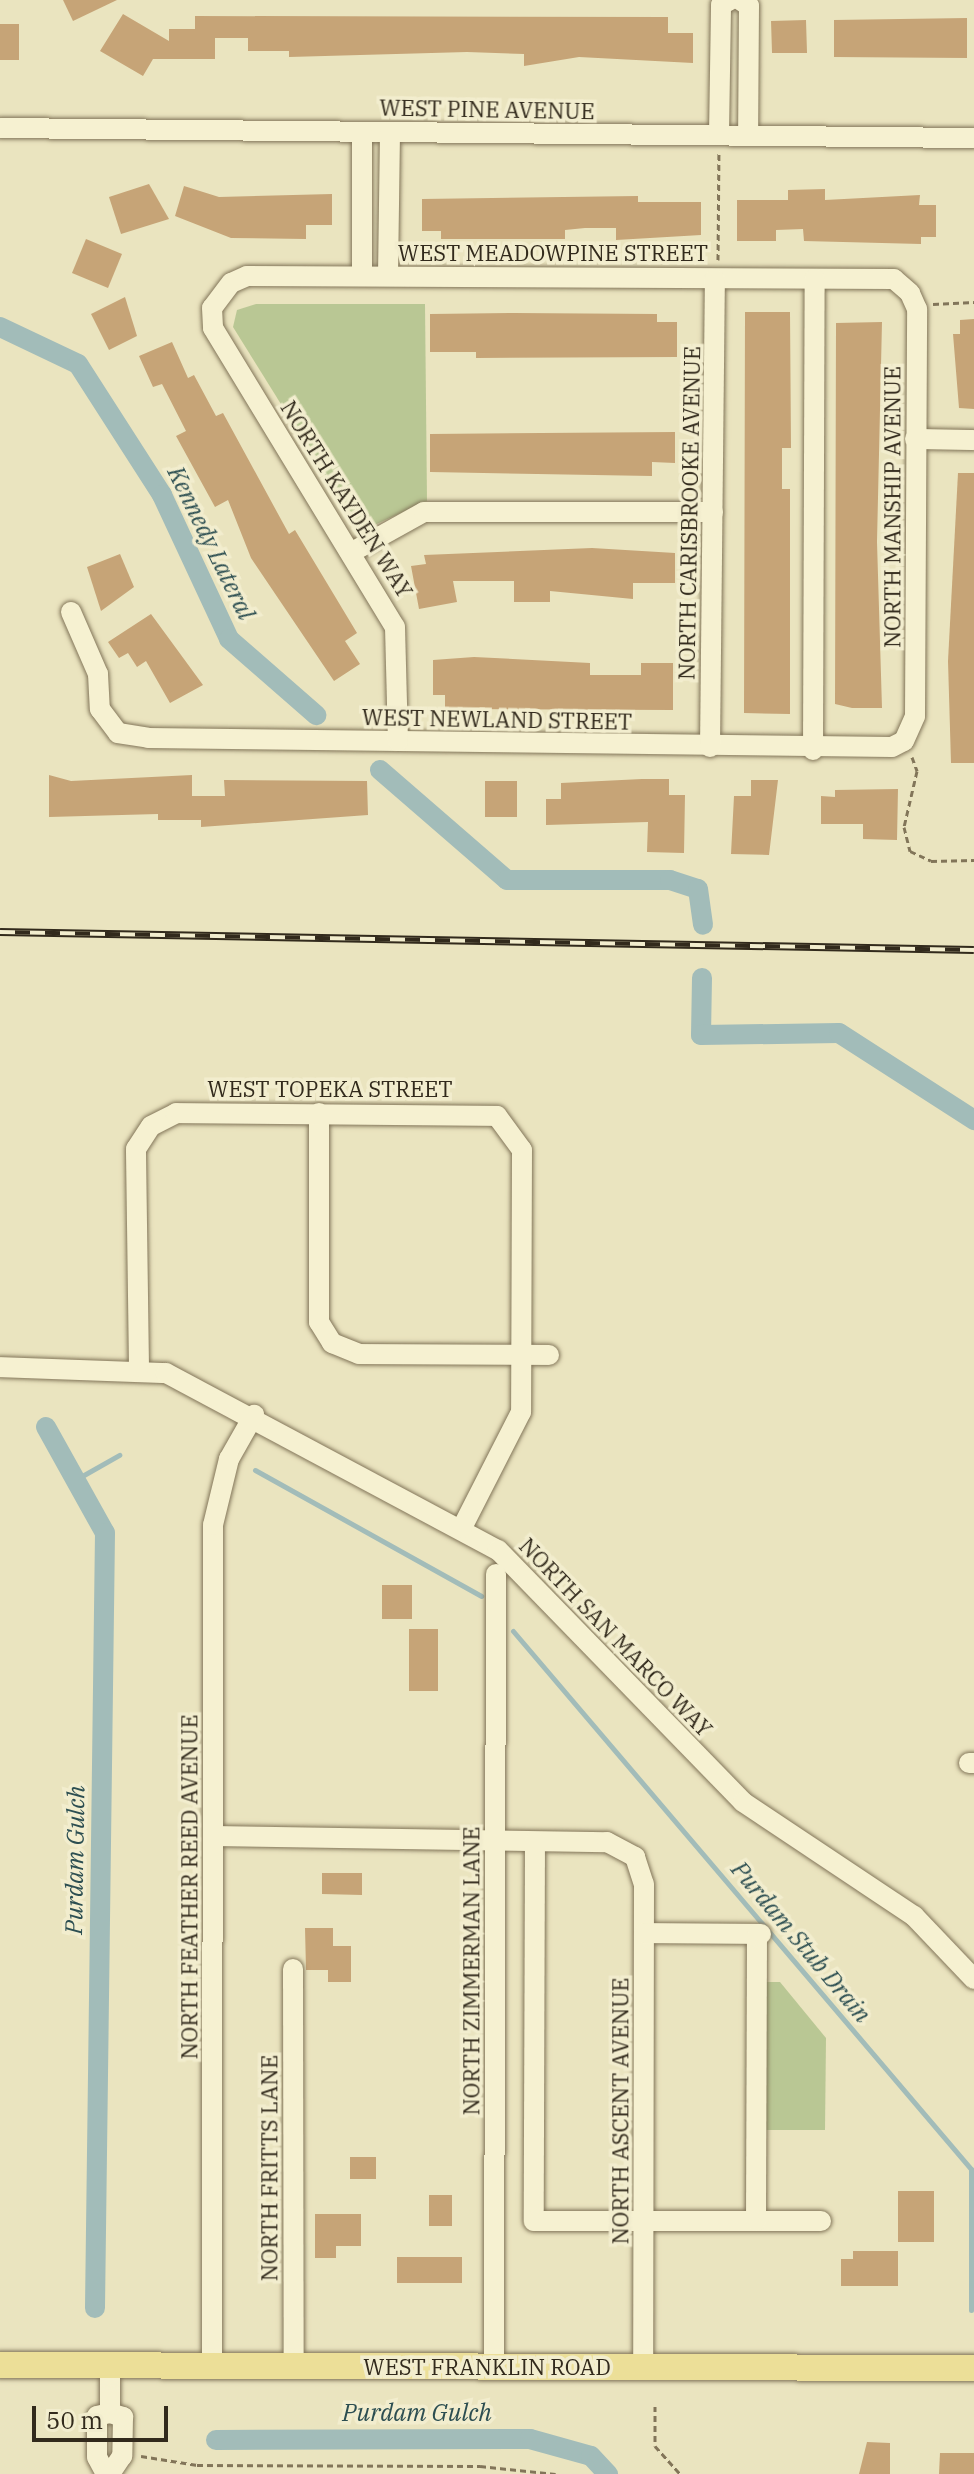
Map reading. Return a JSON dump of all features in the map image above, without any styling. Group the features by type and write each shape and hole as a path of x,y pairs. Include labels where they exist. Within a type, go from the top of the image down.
{"main road":[{"name":"WEST FRANKLIN ROAD","path":"0,2365 974,2368"}],"street":[{"path":"719,143 721,5 730,0"},
{"path":"740,0 749,6 748,136"},
{"name":"WEST PINE AVENUE","path":"0,128 390,132 719,143 748,136 974,138"},
{"path":"362,132 362,276"},
{"path":"388,276 390,132"},
{"name":"WEST MEADOWPINE STREET","path":"218,296 247,276 717,270 815,279 894,279"},
{"name":"NORTH CARISBROOKE AVENUE","path":"710,747 717,270"},
{"path":"813,750 815,279"},
{"name":"NORTH MANSHIP AVENUE","path":"894,279 917,309 915,716 908,748"},
{"name":"NORTH KAYDEN WAY","path":"218,296 213,328 395,627 398,741"},
{"path":"915,439 974,440"},
{"path":"352,552 424,512 713,512"},
{"name":"WEST NEWLAND STREET","path":"71,612 98,674 100,709 118,733 148,738 813,750 908,748"},
{"name":"WEST TOPEKA STREET","path":"139,1367 136,1149 151,1126 176,1113 482,1113 509,1123 522,1150 522,1355"},
{"path":"319,1113 319,1322 332,1343 359,1354 549,1355"},
{"path":"462,1528 514,1434 522,1355"},
{"name":"NORTH SAN MARCO WAY","path":"0,1367 139,1367 190,1381 462,1528 528,1577 743,1802 914,1916 974,1979"},
{"name":"NORTH FEATHER REED AVENUE","path":"212,2366 213,1525 229,1459 254,1415"},
{"name":"NORTH ZIMMERMAN LANE","path":"494,2367 496,1574"},
{"path":"213,1836 535,1842 534,2221 821,2221"},
{"name":"NORTH ASCENT AVENUE","path":"535,1842 607,1842 635,1857 644,1884 643,2368"},
{"path":"644,1933 759,1934 756,2221"},
{"name":"NORTH FRITTS LANE","path":"293,1969 294,2366"},
{"path":"108,2474 97,2457 97,2416 110,2413 110,2364"}],"path":[{"path":"717,270 719,143"},
{"path":"933,304 974,302"},
{"path":"908,748 917,771 904,827 910,851 931,861 974,860"},
{"path":"655,2406 655,2446 680,2474"},
{"path":"141,2456 197,2465 480,2466 556,2474"}],"green space":[{"path":"256,304 425,304 427,501 370,527 353,520 233,327 237,310"},
{"path":"766,1982 780,1982 826,2038 825,2130 766,2130"}],"building":[{"path":"63,0 117,0 73,21"},
{"path":"123,14 169,41 169,29 195,29 195,16 668,17 668,33 693,33 693,63 579,57 524,66 524,54 467,52 289,57 289,51 248,51 248,38 215,38 215,59 153,59 143,76 100,51"},
{"path":"967,18 967,58 834,57 834,20"},
{"path":"806,20 807,53 772,53 771,21"},
{"path":"0,24 19,24 19,60 0,60"},
{"path":"149,184 169,219 121,234 109,197"},
{"path":"184,186 219,197 332,194 332,225 306,225 306,239 231,238 175,216"},
{"path":"825,189 825,200 920,195 919,205 936,205 936,237 921,237 921,244 804,241 803,229 776,230 776,241 737,241 737,200 788,200 788,190"},
{"path":"638,196 638,202 701,202 701,235 616,240 616,228 585,228 565,230 565,239 441,239 441,231 422,231 422,199"},
{"path":"86,239 122,254 108,288 72,273"},
{"path":"125,297 137,336 109,350 91,314"},
{"path":"745,312 790,312 791,448 782,448 782,489 790,489 790,714 744,713"},
{"path":"430,314 657,314 657,322 677,322 677,357 476,358 476,352 430,352"},
{"path":"974,319 974,409 959,408 953,334 960,334 960,320"},
{"path":"882,322 877,542 882,708 852,708 835,704 836,323"},
{"path":"172,342 188,378 194,375 216,416 223,413 289,534 295,530 357,633 345,641 360,664 334,681 251,558 228,500 215,507 176,436 186,431 162,384 153,387 139,356"},
{"path":"675,432 675,463 652,462 652,476 430,472 430,434"},
{"path":"958,473 974,473 974,763 951,763 948,661"},
{"path":"592,548 675,553 675,583 633,583 633,599 550,591 550,602 514,602 514,581 453,581 457,602 419,609 411,566 426,564 424,555"},
{"path":"120,554 134,587 101,611 87,567"},
{"path":"151,614 203,685 170,703 146,661 137,667 128,653 119,658 108,642"},
{"path":"474,657 590,663 590,675 641,675 641,663 673,663 673,710 445,709 445,695 433,695 433,660"},
{"path":"49,775 71,781 192,775 192,796 225,796 224,780 367,781 368,815 201,827 201,820 158,820 158,814 49,817"},
{"path":"669,779 669,795 685,795 684,853 647,852 648,822 546,825 546,799 561,799 561,783"},
{"path":"751,780 778,780 769,855 731,854 734,796 751,796"},
{"path":"485,781 517,781 517,817 485,817"},
{"path":"898,789 897,840 863,839 863,824 821,824 821,796 835,797 835,790"},
{"path":"382,1585 412,1585 412,1619 382,1619"},
{"path":"409,1629 438,1629 438,1691 409,1691"},
{"path":"322,1873 362,1873 362,1895 322,1894"},
{"path":"305,1928 333,1928 333,1946 351,1946 351,1982 328,1982 328,1970 306,1970"},
{"path":"350,2157 376,2157 376,2179 350,2179"},
{"path":"898,2191 934,2191 934,2242 898,2242"},
{"path":"429,2195 452,2195 452,2226 429,2226"},
{"path":"315,2214 361,2214 361,2246 336,2246 336,2258 315,2258"},
{"path":"853,2251 898,2251 898,2286 841,2286 841,2259 853,2259"},
{"path":"397,2257 462,2257 462,2283 397,2283"},
{"path":"867,2442 890,2443 890,2474 859,2474"},
{"path":"940,2453 974,2453 974,2474 939,2474"}],"waterway":[{"name":"Kennedy Lateral","path":"0,327 78,364 162,495 229,639 316,715"},
{"name":"Kennedy Lateral","path":"380,770 507,880 670,880 698,889 703,925"},
{"name":"Kennedy Lateral","path":"702,978 701,1035 839,1033 974,1120"},
{"name":"Purdam Gulch","path":"46,1427 105,1533 95,2308"},
{"name":"Purdam Stub Drain","path":"75,1480 119,1455"},
{"name":"Purdam Stub Drain","path":"255,1470 481,1596"},
{"name":"Purdam Stub Drain","path":"513,1631 971,2169 971,2310"},
{"name":"Purdam Gulch","path":"216,2440 530,2439 591,2456 608,2474"}],"railway":[{"path":"0,932 974,950"}]}
